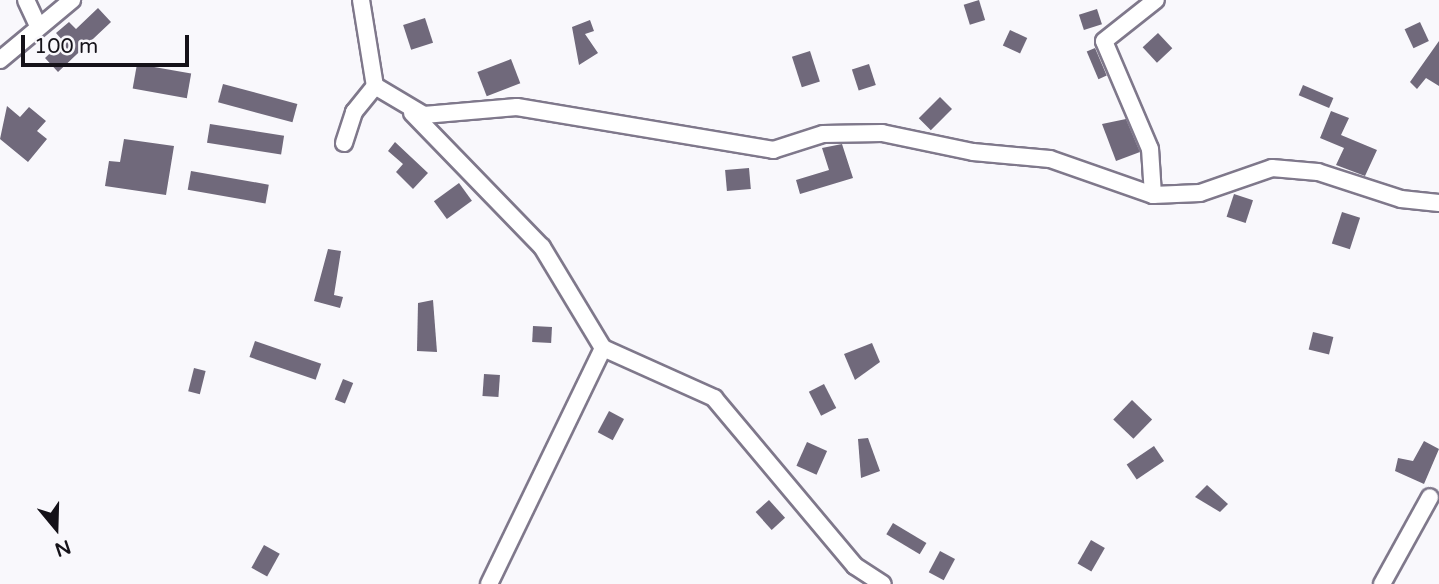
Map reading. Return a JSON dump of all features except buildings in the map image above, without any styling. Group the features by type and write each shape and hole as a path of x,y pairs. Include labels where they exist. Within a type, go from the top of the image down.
{"street":[{"path":"26,0 38,26"},
{"path":"0,60 72,0"},
{"path":"361,0 375,86 424,116 517,107 773,150 823,134 883,133 973,152 1051,159 1153,195 1200,193 1272,168 1318,172 1401,199 1439,203"},
{"path":"1153,195 1150,149 1104,41 1156,0"},
{"path":"344,143 354,112 375,86"},
{"path":"400,102 541,247 603,348 714,398 855,566 883,584"},
{"path":"489,584 603,348"},
{"path":"1382,584 1430,497"}]}
